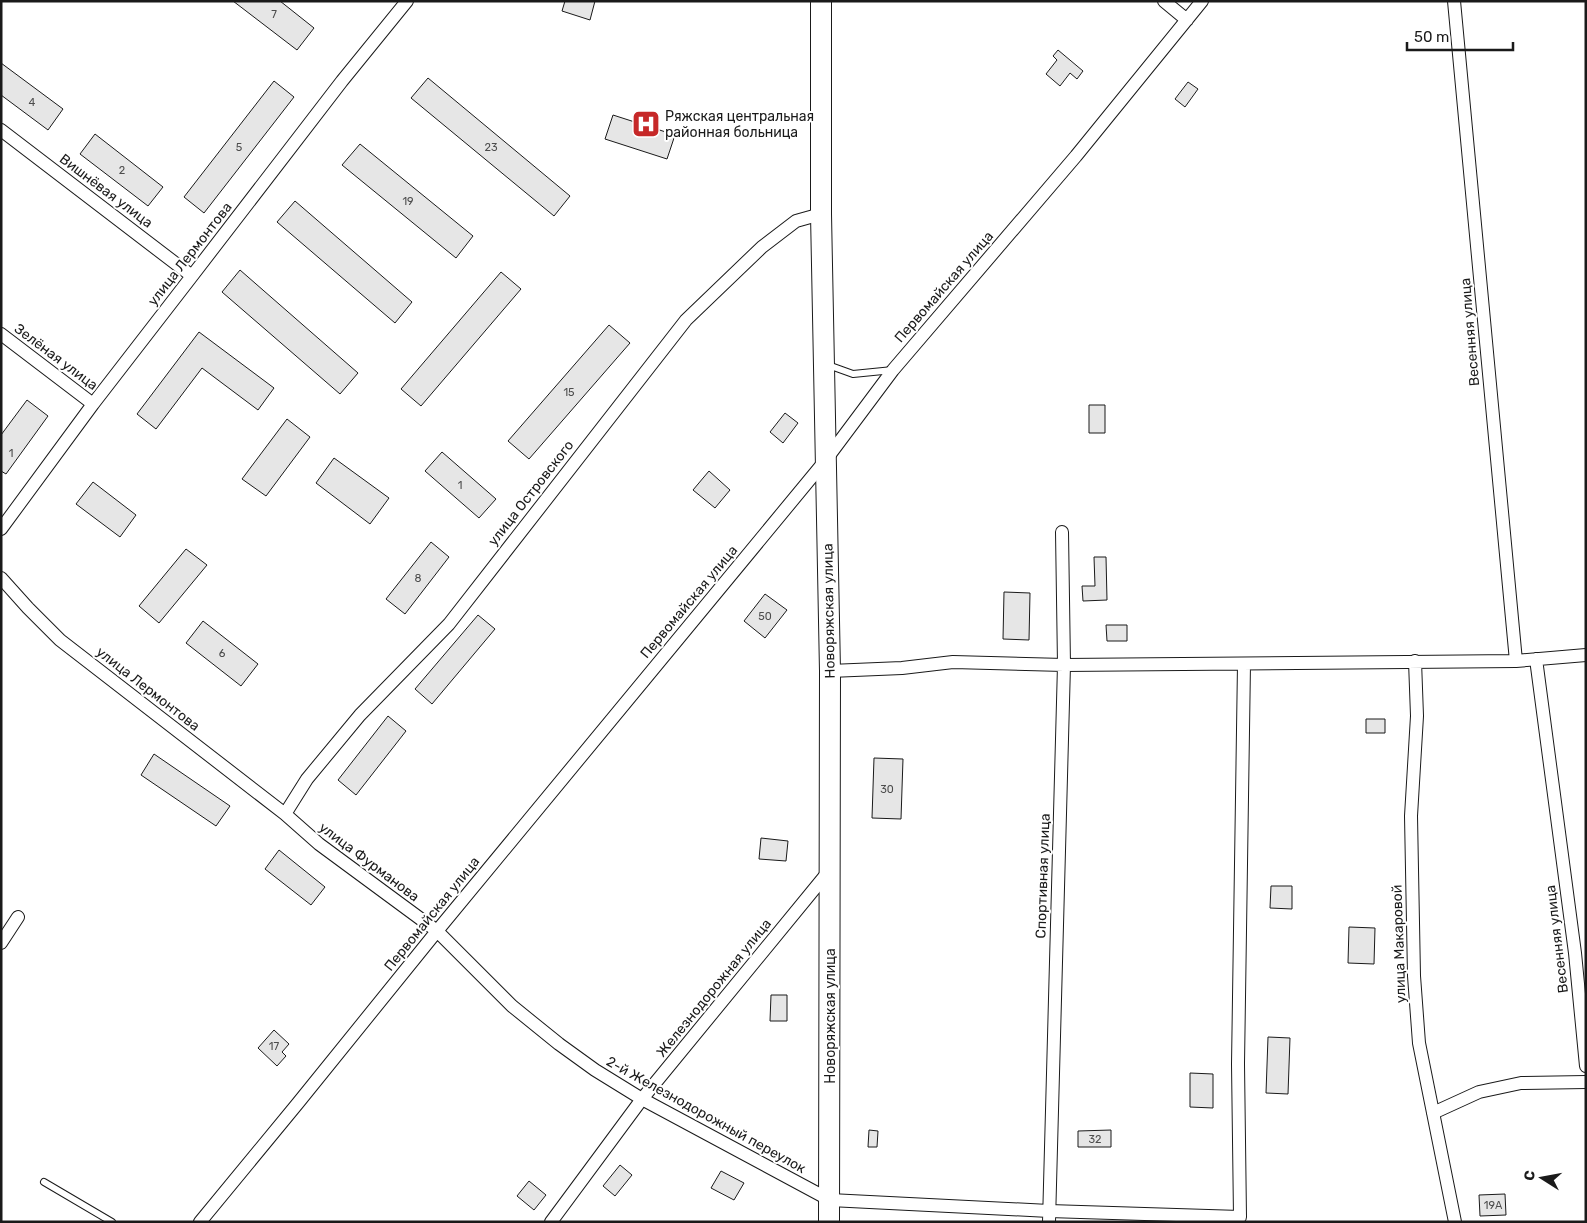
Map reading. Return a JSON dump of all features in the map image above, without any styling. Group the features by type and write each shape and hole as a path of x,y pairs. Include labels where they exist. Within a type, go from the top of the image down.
{"main road":[{"name":"Новоряжская улица","path":"820,1 821,214 830,671 829,1222"}],"street":[{"path":"389,1 403,6"},
{"path":"1164,1 1186,20"},
{"name":"Первомайская улица","path":"200,1222 437,931 825,461 893,370 1076,156 1202,1"},
{"name":"Весенняя улица","path":"1454,1 1516,661"},
{"name":"улица Лермонтова","path":"1,528 93,404 342,81 403,6"},
{"name":"Вишнёвая улица","path":"1,130 192,276"},
{"name":"улица Островского","path":"285,814 308,779 360,715 449,624 686,320 762,247 796,222 821,214"},
{"name":"Зелёная улица","path":"1,334 93,404"},
{"name":"Спортивная улица","path":"1049,1216 1064,665 1062,532"},
{"name":"улица Лермонтова","path":"1,578 60,640 285,814"},
{"path":"830,671 902,668 953,662 1064,665 1516,661 1586,655"},
{"name":"Весенняя улица","path":"1536,659 1576,953 1586,1066"},
{"name":"улица Макаровой","path":"1415,661 1417,716 1410,816 1414,976 1419,1043 1455,1222"},
{"path":"830,1200 1049,1216 1240,1217 1238,1064 1244,664"},
{"name":"улица Фурманова","path":"285,814 319,844 437,931"},
{"name":"Железнодорожная улица","path":"551,1222 642,1099 830,870"},
{"path":"1,943 18,917"},
{"name":"2-й Железнодорожный переулок","path":"437,931 512,1006 588,1065 642,1099 830,1200"},
{"path":"1433,1113 1479,1092 1521,1083 1586,1082"}],"lane":[{"path":"824,363 854,374 893,370"},
{"path":"44,1182 112,1222"}],"building":[{"path":"233,1 280,1 314,28 297,50"},
{"path":"565,1 595,1 590,20 562,11"},
{"path":"1058,50 1083,71 1077,79 1070,73 1060,86 1046,74 1057,60 1053,56"},
{"path":"1,63 63,109 48,130 1,95"},
{"path":"428,78 570,196 554,216 411,98"},
{"path":"274,81 294,97 204,213 184,197"},
{"path":"1188,82 1198,89 1185,107 1175,99"},
{"path":"613,115 675,135 667,159 605,139"},
{"path":"95,134 163,187 148,206 80,154"},
{"path":"360,144 473,236 456,258 342,165"},
{"path":"295,201 412,302 395,323 277,222"},
{"path":"240,270 358,373 340,394 222,292"},
{"path":"501,272 521,289 421,406 401,389"},
{"path":"609,325 630,343 529,459 508,441"},
{"path":"199,332 274,388 258,410 202,368 156,429 137,414"},
{"path":"27,400 48,416 6,474 1,471 1,435"},
{"path":"1089,405 1105,405 1105,433 1089,433"},
{"path":"785,413 798,423 783,443 770,432"},
{"path":"287,419 310,437 266,496 242,479"},
{"path":"442,452 496,499 479,518 425,471"},
{"path":"334,458 389,498 370,524 316,483"},
{"path":"709,471 730,490 715,508 693,490"},
{"path":"93,482 136,515 120,537 76,504"},
{"path":"431,542 449,557 405,614 386,599"},
{"path":"186,549 207,565 159,623 139,606"},
{"path":"1094,557 1106,557 1107,600 1083,601 1082,586 1095,586"},
{"path":"1004,592 1030,593 1029,640 1003,639"},
{"path":"765,594 787,610 765,638 744,621"},
{"path":"478,615 495,629 432,704 415,689"},
{"path":"203,621 258,664 241,686 186,643"},
{"path":"1106,625 1127,625 1127,641 1107,641"},
{"path":"388,716 406,731 356,795 338,780"},
{"path":"1366,719 1385,719 1385,733 1366,733"},
{"path":"154,754 230,806 216,826 141,775"},
{"path":"874,758 903,759 901,819 872,818"},
{"path":"761,838 788,841 786,861 759,859"},
{"path":"279,850 325,887 311,905 265,869"},
{"path":"1271,886 1292,886 1292,909 1270,908"},
{"path":"1349,927 1375,928 1374,964 1348,963"},
{"path":"771,995 787,995 787,1021 770,1021"},
{"path":"274,1030 289,1044 282,1052 286,1056 277,1066 258,1048"},
{"path":"1268,1037 1290,1038 1288,1094 1266,1093"},
{"path":"1190,1073 1213,1074 1213,1108 1190,1107"},
{"path":"869,1130 878,1131 877,1147 868,1147"},
{"path":"1111,1130 1111,1147 1078,1147 1078,1131"},
{"path":"620,1165 632,1175 615,1196 603,1186"},
{"path":"721,1171 744,1183 734,1200 711,1188"},
{"path":"529,1181 546,1195 534,1210 517,1196"},
{"path":"1505,1194 1506,1215 1480,1216 1479,1195"}],"place":[{"name":"Ряжская центральная районная больница","path":"646,124"}]}
